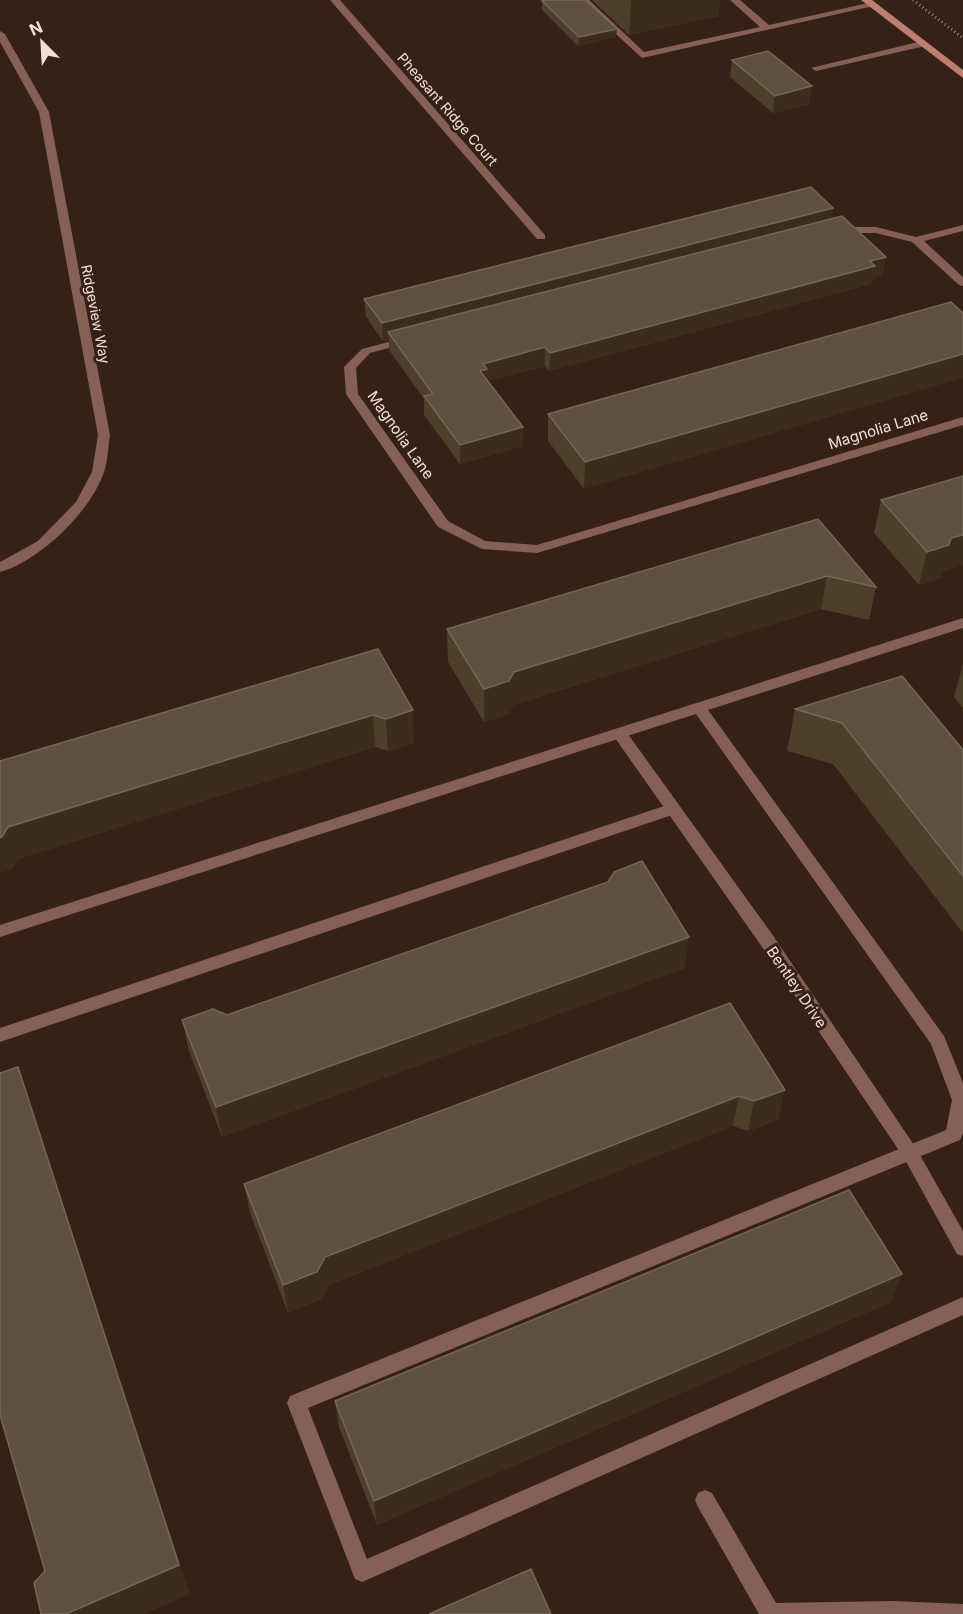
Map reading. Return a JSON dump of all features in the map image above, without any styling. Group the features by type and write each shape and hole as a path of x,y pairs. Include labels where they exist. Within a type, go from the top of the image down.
{"street":[{"name":"Pheasant Ridge Court","path":"335,0 541,237"},
{"path":"584,0 642,55 870,3 963,75"},
{"path":"735,0 767,28"},
{"name":"Ridgeview Way","path":"0,34 44,112 104,435 98,472 81,504 43,544 0,568"},
{"path":"816,68 922,44"},
{"path":"830,231 842,228 876,230 916,240 963,228"},
{"path":"916,240 963,283"},
{"name":"Magnolia Lane","path":"424,336 366,351 350,367 352,394 443,524 482,545 537,549 963,421"},
{"path":"0,931 963,623"},
{"path":"699,708 938,1041 961,1100 954,1136 297,1404 362,1572 963,1306"},
{"name":"Bentley Drive","path":"620,734 766,939 910,1153 963,1248"},
{"path":"0,1035 673,809"},
{"path":"705,1500 770,1614 892,1611 963,1614"}],"path":[{"path":"913,0 963,38"}],"building":[{"path":"585,0 617,29 579,37 542,1"},
{"path":"768,51 812,86 775,96 732,60"},
{"path":"811,187 833,208 382,323 364,299"},
{"path":"842,216 886,257 870,261 875,266 550,353 545,347 483,364 487,369 480,371 523,427 460,445 424,396 433,394 388,332"},
{"path":"951,302 963,313 963,354 585,462 548,414"},
{"path":"963,476 963,535 951,538 949,545 927,552 881,500"},
{"path":"818,519 876,587 827,576 514,672 509,681 484,689 447,629"},
{"path":"378,649 413,710 386,719 373,715 8,827 0,838 0,761"},
{"path":"902,676 963,750 963,876 842,723 795,709"},
{"path":"642,861 689,937 216,1107 182,1020 213,1009 227,1015 608,882 614,872"},
{"path":"730,1003 785,1090 754,1101 739,1096 325,1257 317,1272 283,1285 244,1184"},
{"path":"18,1067 179,1565 66,1614 41,1614 34,1583 45,1571 0,1415 0,1073"},
{"path":"849,1190 902,1274 374,1501 335,1401"},
{"path":"531,1569 551,1614 429,1614"}]}
